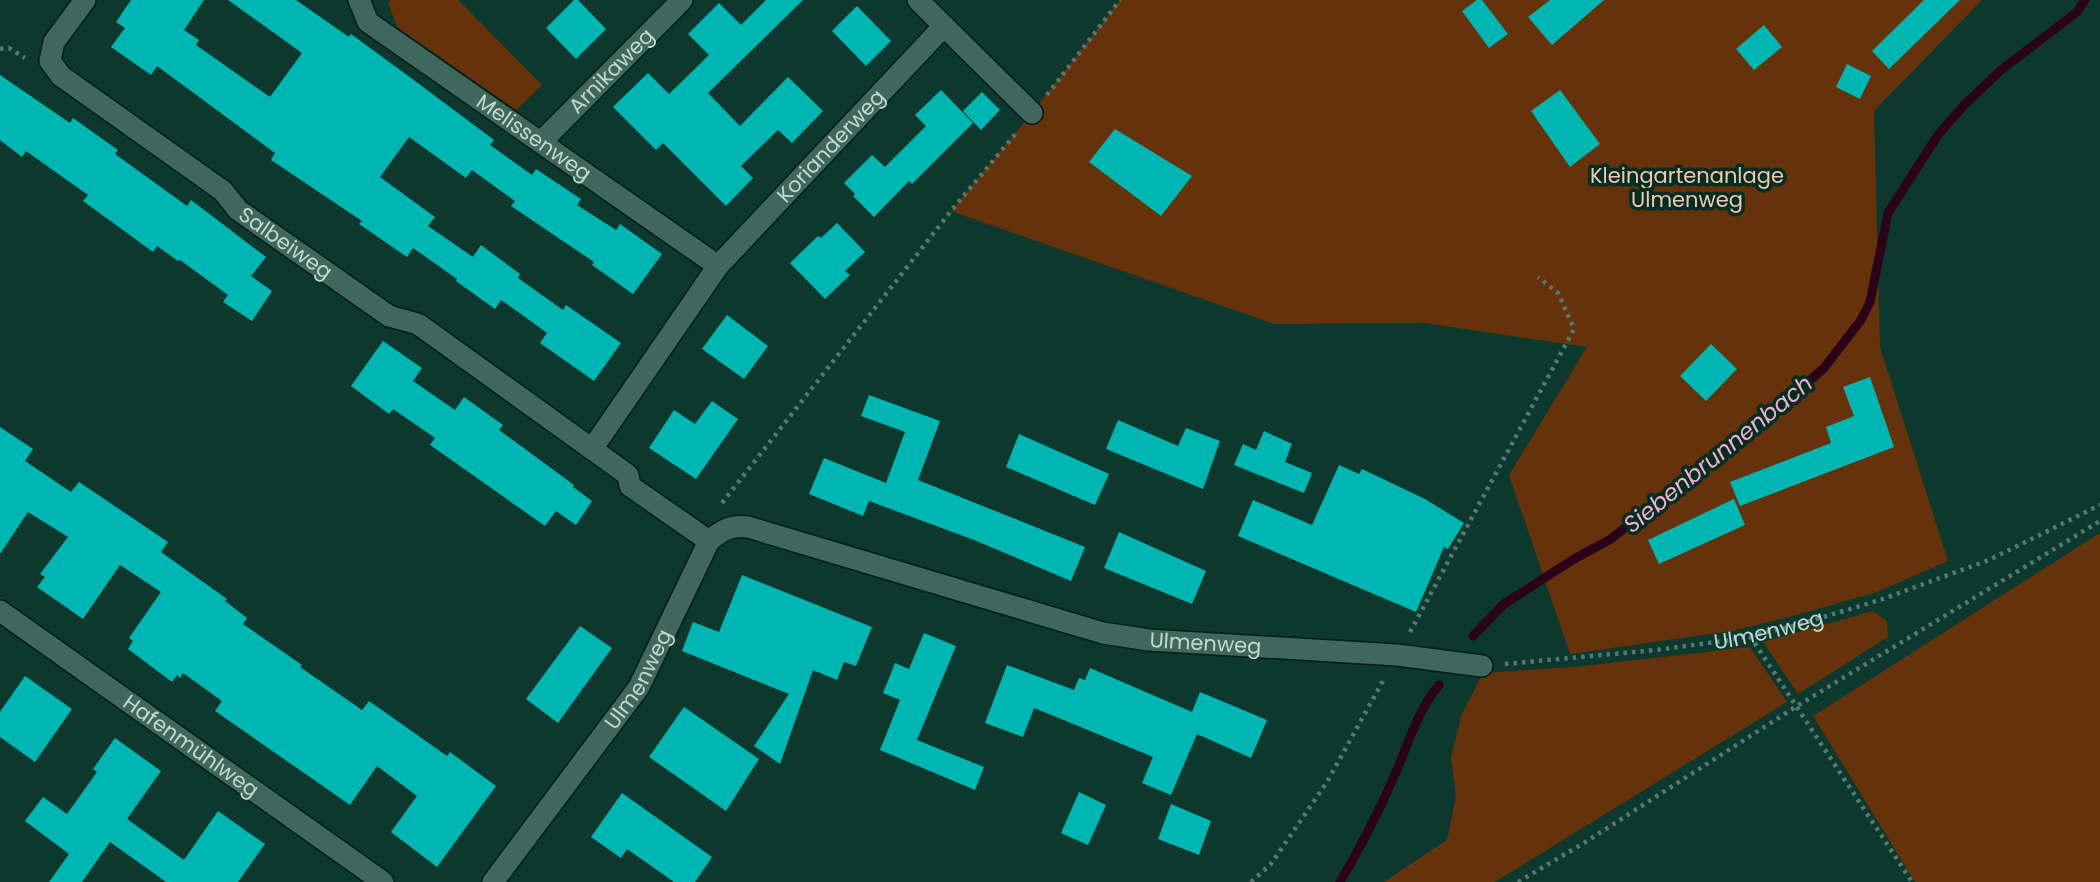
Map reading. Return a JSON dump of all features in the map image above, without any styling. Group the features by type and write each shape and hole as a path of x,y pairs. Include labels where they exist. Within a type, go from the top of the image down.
{"street":[{"name":"Salbeiweg","path":"85,0 54,42 50,61 61,76 223,191 238,210 388,316 418,324 628,475 630,486 715,536"},
{"name":"Melissenweg","path":"359,0 368,22 718,267"},
{"name":"Arnikaweg","path":"541,142 682,0"},
{"path":"918,0 1032,113"},
{"name":"Korianderweg","path":"718,267 944,26"},
{"path":"592,449 718,267"},
{"name":"Ulmenweg","path":"493,882 639,687 715,536 735,526 748,527 1103,633 1149,640 1397,655 1482,666"},
{"name":"Hafenmühlweg","path":"0,611 383,882"}],"path":[{"path":"715,536 719,509 725,499 1120,0"},
{"path":"1251,882 1271,864 1327,782 1574,329 1558,293 1538,278"},
{"name":"Ulmenweg","path":"1482,666 1656,650 1750,636 1880,600 1989,560 2100,505"},
{"path":"1518,882 1584,843 1797,706 2100,521"},
{"path":"1750,636 1912,882"}],"green space":[{"path":"391,0 458,0 542,85 516,110 397,27 388,3"},
{"name":"Kleingartenanlage Ulmenweg","path":"1120,0 1982,0 1874,111 1880,347 1948,561 1877,592 1789,617 1731,631 1570,654 1509,475 1587,347 1424,323 1274,324 951,211"},
{"path":"2100,533 2100,882 1915,882 1813,716"},
{"path":"1873,611 1887,621 1888,637 1798,694 1763,642"},
{"path":"1750,647 1787,702 1495,882 1384,882 1447,840 1456,797 1451,757 1461,716 1483,673 1573,667"}],"building":[{"path":"131,0 204,0 184,30 199,40 196,45 270,97 302,53 228,0 296,0 349,37 351,34 411,78 494,140 490,145 532,175 536,169 581,199 577,205 616,230 620,224 662,254 633,294 592,265 594,262 511,206 515,201 472,170 466,178 409,137 380,177 435,217 428,226 473,257 481,245 520,274 518,278 563,310 566,305 621,343 594,381 540,343 547,333 501,300 495,309 413,248 407,257 359,224 362,221 271,160 275,153 157,66 151,75 111,47 125,28 116,22"},
{"path":"574,0 578,0 606,29 576,59 546,28"},
{"path":"766,0 803,0 708,93 740,126 788,77 823,111 792,143 778,130 741,166 753,178 726,206 663,143 656,150 613,107 648,73 669,94 709,55 688,34 719,3 741,25"},
{"path":"1477,0 1482,0 1508,34 1489,48 1462,11"},
{"path":"1550,0 1604,0 1552,45 1528,17"},
{"path":"1924,0 1960,0 1889,69 1872,51"},
{"path":"857,6 891,41 866,66 832,31"},
{"path":"1764,25 1782,47 1754,70 1736,49"},
{"path":"1847,64 1871,76 1860,99 1836,87"},
{"path":"0,75 70,123 73,118 118,150 115,154 187,206 191,200 266,257 251,276 272,291 252,321 223,302 228,295 180,260 157,246 153,252 83,201 88,195 26,151 22,157 0,140"},
{"path":"941,90 973,123 912,184 909,181 874,217 844,183 872,155 885,167 926,126 915,115"},
{"path":"1560,90 1600,144 1570,167 1531,111"},
{"path":"982,92 1000,110 981,130 963,111"},
{"path":"1115,129 1192,176 1161,216 1089,162"},
{"path":"837,223 865,252 845,271 850,275 825,299 790,263 818,236 821,238"},
{"path":"727,315 768,346 744,379 702,349"},
{"path":"383,341 422,368 413,381 455,410 464,397 503,425 499,430 592,501 576,525 556,511 545,526 430,445 435,438 393,409 389,414 351,386"},
{"path":"1711,344 1737,369 1706,401 1680,376"},
{"path":"1870,377 1894,447 1740,506 1730,482 1831,443 1826,427 1854,416 1843,387"},
{"path":"869,395 940,421 918,480 1085,547 1071,581 974,540 869,501 863,516 809,494 824,458 886,483 905,432 861,416"},
{"path":"712,401 738,419 696,479 649,448 674,410 695,424"},
{"path":"1118,420 1178,446 1186,428 1220,441 1203,489 1106,449"},
{"path":"0,427 33,449 25,461 71,492 79,482 168,542 161,552 227,599 225,601 247,618 243,624 302,665 300,667 362,710 369,701 447,756 450,752 496,786 437,867 391,832 417,796 377,766 350,805 215,711 222,701 183,673 180,678 177,675 172,682 128,649 133,641 129,638 161,592 120,565 83,619 37,587 45,577 40,574 68,537 28,512 0,554"},
{"path":"1264,431 1292,444 1285,462 1312,473 1304,493 1234,465 1243,444 1256,450"},
{"path":"1019,434 1109,474 1095,505 1006,467"},
{"path":"1339,465 1359,474 1362,469 1425,499 1464,523 1448,549 1444,547 1416,612 1238,536 1253,500 1312,525"},
{"path":"1734,499 1745,525 1659,564 1648,540"},
{"path":"1119,532 1206,571 1192,604 1104,568"},
{"path":"742,575 872,627 856,666 844,662 837,680 813,670 780,764 754,746 789,694 682,651 693,622 719,632"},
{"path":"580,626 612,648 558,723 526,699"},
{"path":"924,633 956,646 917,740 984,767 975,790 880,750 900,700 883,693 895,663 909,669"},
{"path":"1007,665 1074,690 1079,678 1085,680 1090,668 1192,712 1200,692 1267,720 1251,758 1197,734 1171,795 1142,783 1153,757 1034,708 1023,737 985,723"},
{"path":"25,676 72,709 35,762 0,737 0,712"},
{"path":"684,707 759,759 726,811 649,757"},
{"path":"115,738 161,771 127,819 184,860 218,811 265,844 238,882 166,882 110,842 82,882 49,882 69,854 25,821 43,797 67,814 97,772 93,769"},
{"path":"1079,792 1106,805 1088,845 1061,833"},
{"path":"622,793 712,857 695,882 674,882 627,849 621,858 591,837"},
{"path":"1171,804 1211,821 1199,855 1158,839"}],"waterway":[{"name":"Siebenbrunnenbach","path":"1473,636 1504,604 1574,559 1611,539 1717,454 1757,427 1824,368 1861,320 1870,302 1888,213 1938,135 1965,104 2001,70 2077,12 2085,0"},
{"name":"Siebenbrunnenbach","path":"1340,882 1383,800 1420,716 1439,685"}]}
